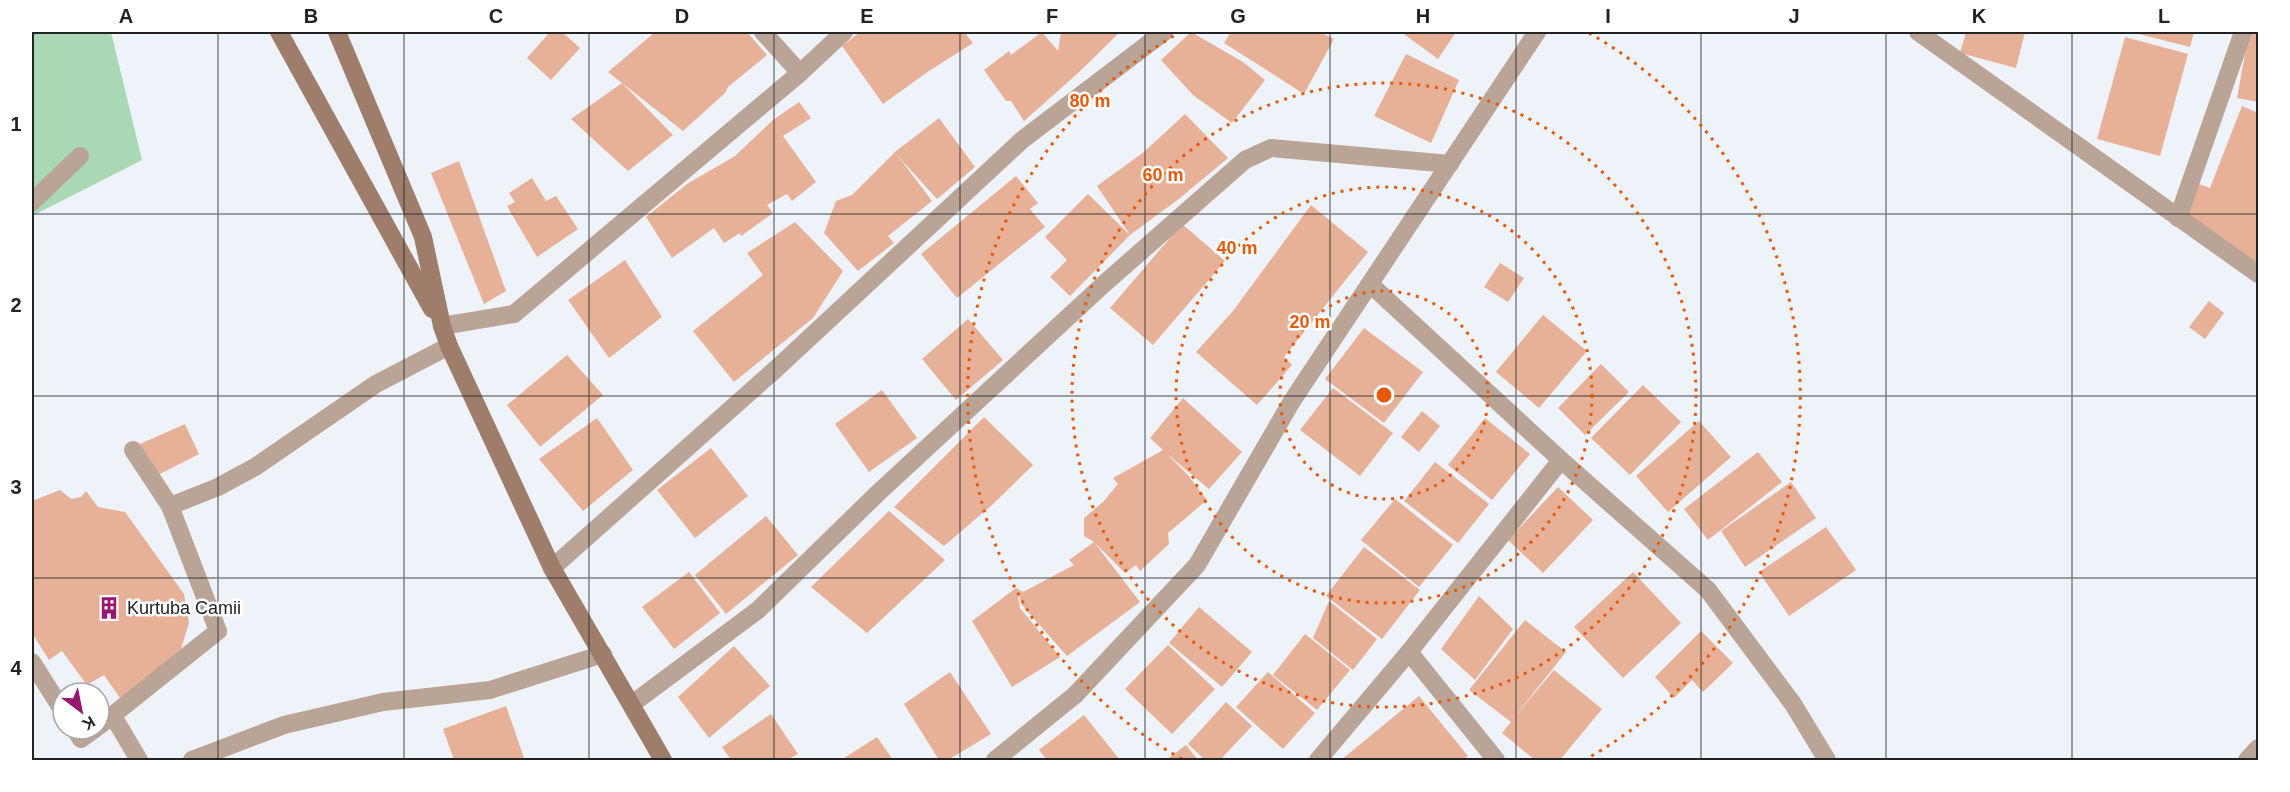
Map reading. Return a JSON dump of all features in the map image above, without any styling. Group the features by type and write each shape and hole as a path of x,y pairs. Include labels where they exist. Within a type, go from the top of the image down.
{"main road":[{"path":"279,32 442,326"},
{"path":"337,32 423,237 442,326 449,346 552,568 632,704 659,759"}],"street":[{"path":"763,32 800,73"},
{"path":"442,326 514,314 800,73 844,32"},
{"path":"552,568 777,368 1022,140 1164,32"},
{"path":"995,760 1075,695 1197,564 1292,401 1537,32"},
{"path":"1918,32 2259,274"},
{"path":"2178,218 2243,32"},
{"path":"632,704 758,610 878,493 1105,284 1245,160 1271,148 1450,164"},
{"path":"32,202 80,156"},
{"path":"1370,284 1561,460 1708,590 1793,704 1827,760"},
{"path":"170,506 218,487 255,467 376,384 449,346"},
{"path":"111,717 218,632 170,506 133,450"},
{"path":"1318,760 1409,652 1561,460"},
{"path":"1409,652 1496,760"},
{"path":"192,760 284,725 383,702 490,690 603,654"},
{"path":"32,662 51,692"},
{"path":"111,727 139,760"},
{"path":"2247,760 2259,748"}],"green space":[{"path":"32,32 111,32 142,160 32,216"}],"building":[{"path":"550,32 562,32 580,48 551,80 527,58"},
{"path":"655,32 747,32 767,55 728,87 725,93 683,131 608,72"},
{"path":"860,32 964,32 973,43 883,104 842,46"},
{"path":"1042,32 1058,51 1061,32 1117,32 1118,34 1024,121 1011,101 1006,101 984,70 1009,51 1011,55"},
{"path":"1191,32 1243,62 1265,80 1232,123 1193,95 1161,60"},
{"path":"1231,32 1320,32 1334,39 1304,94 1224,43"},
{"path":"1401,32 1456,32 1438,59"},
{"path":"1966,32 2025,32 2016,68 1960,53"},
{"path":"2131,32 2194,32 2190,47"},
{"path":"2249,32 2258,32 2258,102 2237,98"},
{"path":"2125,37 2188,54 2160,156 2097,139"},
{"path":"1406,54 1459,80 1431,143 1374,116"},
{"path":"622,83 673,135 628,171 571,119"},
{"path":"799,102 811,118 783,136 816,182 792,201 787,194 767,205 773,213 741,236 740,233 724,243 714,228 672,258 646,217 687,184 735,156 773,120"},
{"path":"2242,106 2258,113 2258,263 2187,218 2196,183 2210,188"},
{"path":"1185,114 1228,158 1130,235 1097,186 1144,152"},
{"path":"939,118 975,167 937,199 898,156 932,201 888,236 894,243 858,271 824,233 836,201 852,195 895,152"},
{"path":"459,161 506,291 484,304 431,173"},
{"path":"1016,176 1038,203 1030,209 1045,227 957,298 921,254"},
{"path":"532,178 546,201 556,196 578,229 537,257 507,206 515,202 509,193"},
{"path":"1088,194 1130,235 1070,296 1050,277 1067,260 1045,237"},
{"path":"1311,205 1368,252 1284,357 1292,365 1257,405 1196,352 1233,311"},
{"path":"795,222 843,271 813,318 734,382 693,331 763,275 747,253"},
{"path":"1182,224 1225,261 1153,345 1110,308"},
{"path":"625,260 662,317 609,358 568,300"},
{"path":"1500,263 1524,278 1508,302 1484,287"},
{"path":"2209,301 2224,313 2205,339 2189,327"},
{"path":"1543,315 1587,351 1539,408 1496,372"},
{"path":"968,319 1003,360 956,400 922,359"},
{"path":"1364,328 1423,372 1384,423 1325,379"},
{"path":"567,355 603,395 540,447 507,405"},
{"path":"1601,364 1629,392 1585,435 1558,408"},
{"path":"1643,385 1681,422 1630,475 1591,438"},
{"path":"1333,388 1393,433 1360,476 1300,430"},
{"path":"882,390 917,438 869,472 835,424"},
{"path":"1183,398 1242,452 1209,489 1166,453 1187,474 1207,500 1168,533 1169,544 1140,571 1136,565 1125,573 1094,542 1084,536 1084,518 1103,502 1118,484 1113,478 1163,450 1150,438"},
{"path":"1422,411 1440,426 1419,452 1401,437"},
{"path":"984,417 1033,465 992,505 944,546 894,507"},
{"path":"597,418 633,470 583,511 539,459"},
{"path":"1485,418 1530,454 1492,500 1448,465"},
{"path":"1699,421 1731,457 1668,512 1636,476"},
{"path":"185,424 199,454 156,476 140,444"},
{"path":"711,448 748,496 695,538 657,490"},
{"path":"1758,452 1782,482 1708,540 1684,509"},
{"path":"1435,462 1489,504 1458,543 1404,501"},
{"path":"1791,482 1816,518 1745,567 1721,531"},
{"path":"1558,487 1593,520 1543,573 1508,540"},
{"name":"Kurtuba Camii","path":"60,490 71,499 81,497 86,491 98,507 125,512 184,594 189,623 177,662 120,698 111,685 111,681 108,681 104,675 94,681 84,681 62,651 49,660 32,633 32,501"},
{"path":"1395,499 1453,545 1419,587 1361,540"},
{"path":"889,511 945,560 867,633 811,587"},
{"path":"766,516 798,555 726,614 695,575"},
{"path":"1826,527 1856,570 1789,616 1759,572"},
{"path":"1094,542 1140,602 1067,656 1022,605 1017,590 1020,608 1060,657 1012,687 972,621 1016,588 1023,592 1074,565 1069,560"},
{"path":"1364,547 1420,590 1382,639 1326,596"},
{"path":"689,572 720,613 674,649 642,607"},
{"path":"1633,572 1681,623 1623,678 1574,627"},
{"path":"1479,596 1513,629 1475,680 1441,649"},
{"path":"1329,601 1377,639 1353,670 1313,638"},
{"path":"1199,607 1252,652 1222,687 1169,643"},
{"path":"1525,620 1566,652 1513,719 1554,670 1602,709 1560,760 1535,760 1502,733 1511,722 1469,690"},
{"path":"1701,631 1733,663 1703,692 1692,680 1674,698 1655,677"},
{"path":"1305,634 1350,670 1317,710 1273,675"},
{"path":"1168,645 1215,689 1172,734 1125,689"},
{"path":"734,646 770,686 709,738 678,697"},
{"path":"950,672 991,734 948,760 939,760 904,704"},
{"path":"1268,672 1315,713 1283,749 1236,707"},
{"path":"1419,696 1468,756 1463,760 1341,760"},
{"path":"1226,702 1252,726 1220,760 1205,760 1188,744"},
{"path":"506,706 524,758 454,760 443,729"},
{"path":"771,714 798,754 787,760 731,760 722,747"},
{"path":"1084,715 1120,760 1047,760 1039,750"},
{"path":"877,737 893,760 841,760"},
{"path":"1186,745 1198,760 1166,760"}],"place":[{"name":"Kurtuba Camii","path":"109,608"}]}
